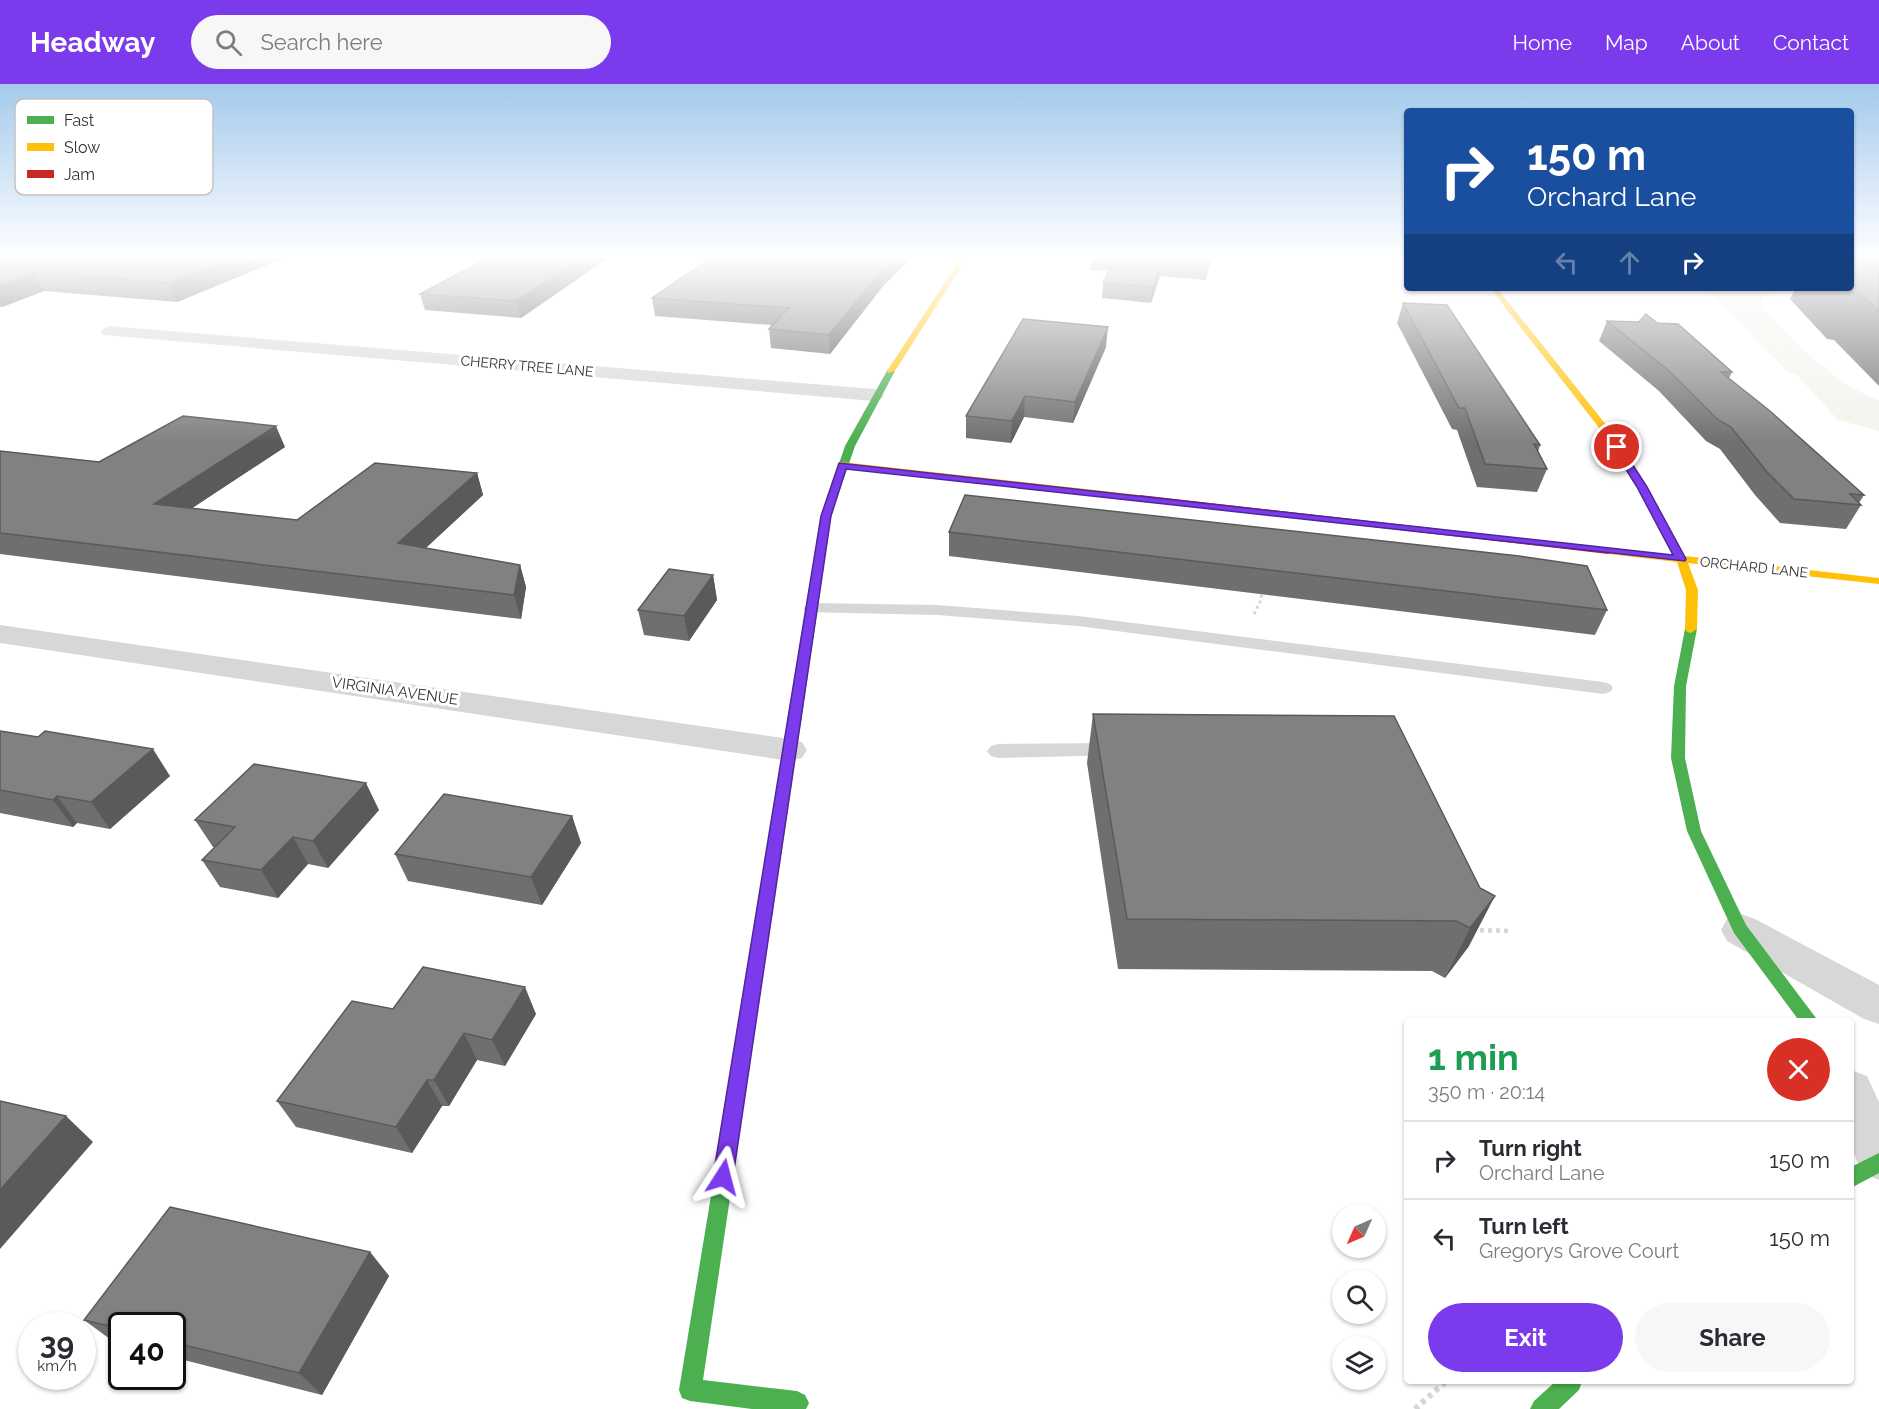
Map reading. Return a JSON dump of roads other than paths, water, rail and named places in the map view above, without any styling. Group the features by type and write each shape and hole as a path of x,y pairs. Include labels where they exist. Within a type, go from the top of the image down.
{"street":[{"path":"797,1403 690,1390 826,516 842,465 874,395 923,320"},
{"path":"1518,320 1604,428 1642,487 1681,559 1692,590 1692,620 1688,653 1680,686 1678,758 1694,831 1740,929 1807,1018"},
{"name":"CHERRY TREE LANE","path":"109,331 874,395"},
{"name":"ORCHARD LANE","path":"842,465 1879,581"},
{"name":"VIRGINIA AVENUE","path":"0,634 790,750"},
{"path":"1740,929 1879,1006"},
{"path":"1854,1098 1879,1160 1854,1176"},
{"path":"1542,1409 1569,1384"}],"lane":[{"path":"812,608 927,610 1078,621 1603,688"},
{"path":"998,751 1141,749"}]}
